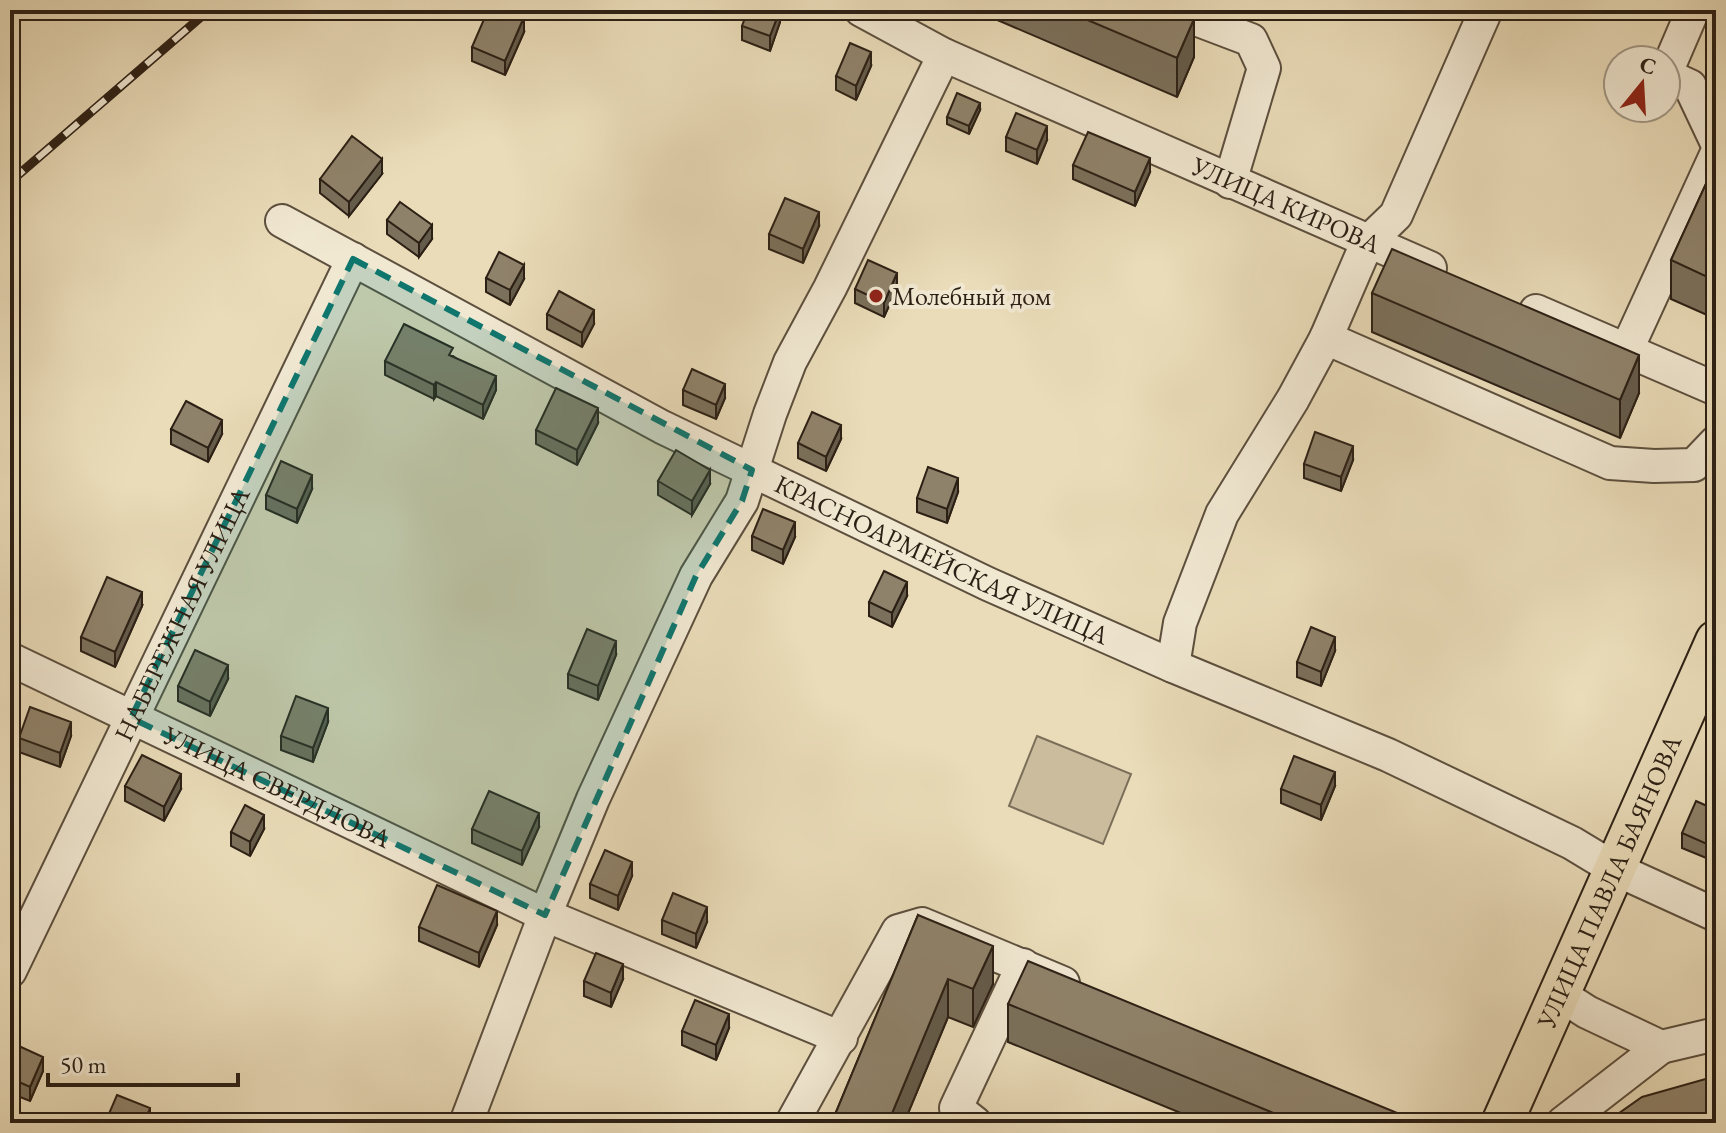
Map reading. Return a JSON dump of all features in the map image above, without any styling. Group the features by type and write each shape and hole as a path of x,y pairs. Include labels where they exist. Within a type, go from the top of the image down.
{"main road":[{"name":"УЛИЦА ПАВЛА БАЯНОВА","path":"1502,1123 1716,641"}],"street":[{"name":"УЛИЦА КИРОВА","path":"861,10 944,55 1367,243 1454,278"},
{"path":"1172,10 1251,40 1264,68 1230,182"},
{"path":"1173,666 1180,623 1222,514 1293,399 1326,338 1367,243 1396,215 1486,10"},
{"path":"1679,44 1693,10"},
{"path":"466,1123 593,799 696,576 742,501 790,362 830,288 944,55"},
{"path":"1682,82 1690,86 1716,141"},
{"path":"1627,349 1716,155"},
{"name":"КРАСНОАРМЕЙСКАЯ УЛИЦА","path":"282,221 662,427 988,584 1173,666 1388,755 1572,843 1615,869 1716,915"},
{"name":"НАБЕРЕЖНАЯ УЛИЦА","path":"10,971 353,259"},
{"path":"1512,302 1716,389"},
{"path":"1326,338 1610,463 1694,465 1716,442"},
{"name":"УЛИЦА СВЕРДЛОВА","path":"10,659 545,915 841,1038"},
{"path":"792,1123 898,931 922,924 1092,996"},
{"path":"960,1118 1023,965"},
{"path":"1559,994 1587,1012 1661,1047"},
{"path":"1563,1123 1661,1047 1716,1034"}],"highlighted area":[{"path":"353,259 752,470 742,501 696,576 545,915 131,718"}],"shaded area":[{"path":"1037,736 1131,774 1103,844 1009,806"}],"building":[{"path":"488,10 507,10 524,17 505,61 472,47"},
{"path":"748,10 780,10 770,36 742,26"},
{"path":"1064,10 1172,10 1194,19 1177,58"},
{"path":"1711,10 1716,10 1716,23 1707,19"},
{"path":"850,43 871,52 856,86 836,76"},
{"path":"957,93 980,103 969,126 947,117"},
{"path":"1016,113 1047,126 1037,150 1006,137"},
{"path":"1088,132 1150,158 1135,192 1073,165"},
{"path":"352,136 382,159 349,202 320,179"},
{"path":"1716,162 1716,281 1671,260"},
{"path":"785,198 819,212 803,249 769,234"},
{"path":"400,202 432,225 419,243 387,220"},
{"path":"1392,249 1639,355 1620,400 1372,293"},
{"path":"499,252 524,265 510,290 486,278"},
{"path":"868,260 897,273 884,303 855,289"},
{"path":"559,291 594,310 582,333 547,314"},
{"path":"404,324 453,348 449,355 496,376 483,405 385,361"},
{"path":"692,369 725,384 716,405 683,390"},
{"path":"556,388 598,408 577,450 536,430"},
{"path":"186,401 222,420 208,448 171,429"},
{"path":"812,412 841,425 826,457 798,443"},
{"path":"1315,432 1353,446 1341,477 1304,464"},
{"path":"676,450 710,470 692,501 658,481"},
{"path":"281,461 312,475 297,509 266,495"},
{"path":"928,467 958,478 947,509 917,498"},
{"path":"763,509 795,522 783,550 752,536"},
{"path":"884,571 907,582 892,613 869,602"},
{"path":"107,577 142,592 115,652 81,637"},
{"path":"1311,627 1335,637 1321,672 1297,662"},
{"path":"587,629 616,641 598,686 568,674"},
{"path":"195,650 228,665 210,702 178,686"},
{"path":"296,696 328,708 313,748 281,736"},
{"path":"30,707 71,722 60,753 19,738"},
{"path":"142,755 181,774 164,807 125,786"},
{"path":"1294,756 1335,772 1321,805 1281,789"},
{"path":"489,791 539,813 522,851 472,829"},
{"path":"1696,801 1716,810 1716,848 1682,833"},
{"path":"245,805 264,815 250,842 231,832"},
{"path":"605,850 632,862 618,896 590,884"},
{"path":"437,885 497,911 479,953 419,927"},
{"path":"673,893 707,907 696,934 662,920"},
{"path":"918,915 993,946 973,989 948,979 888,1123 850,1123 834,1117"},
{"path":"596,953 623,964 611,993 584,981"},
{"path":"1028,961 1407,1117 1404,1123 1298,1123 1008,1004"},
{"path":"695,1000 729,1014 716,1045 682,1031"},
{"path":"10,1042 43,1057 30,1087 10,1078"},
{"path":"1716,1076 1716,1122 1605,1123 1642,1097"},
{"path":"117,1095 150,1108 144,1123 105,1123"}],"railway":[{"path":"10,182 209,10"}],"place":[{"name":"Молебный дом","path":"876,296"}]}
